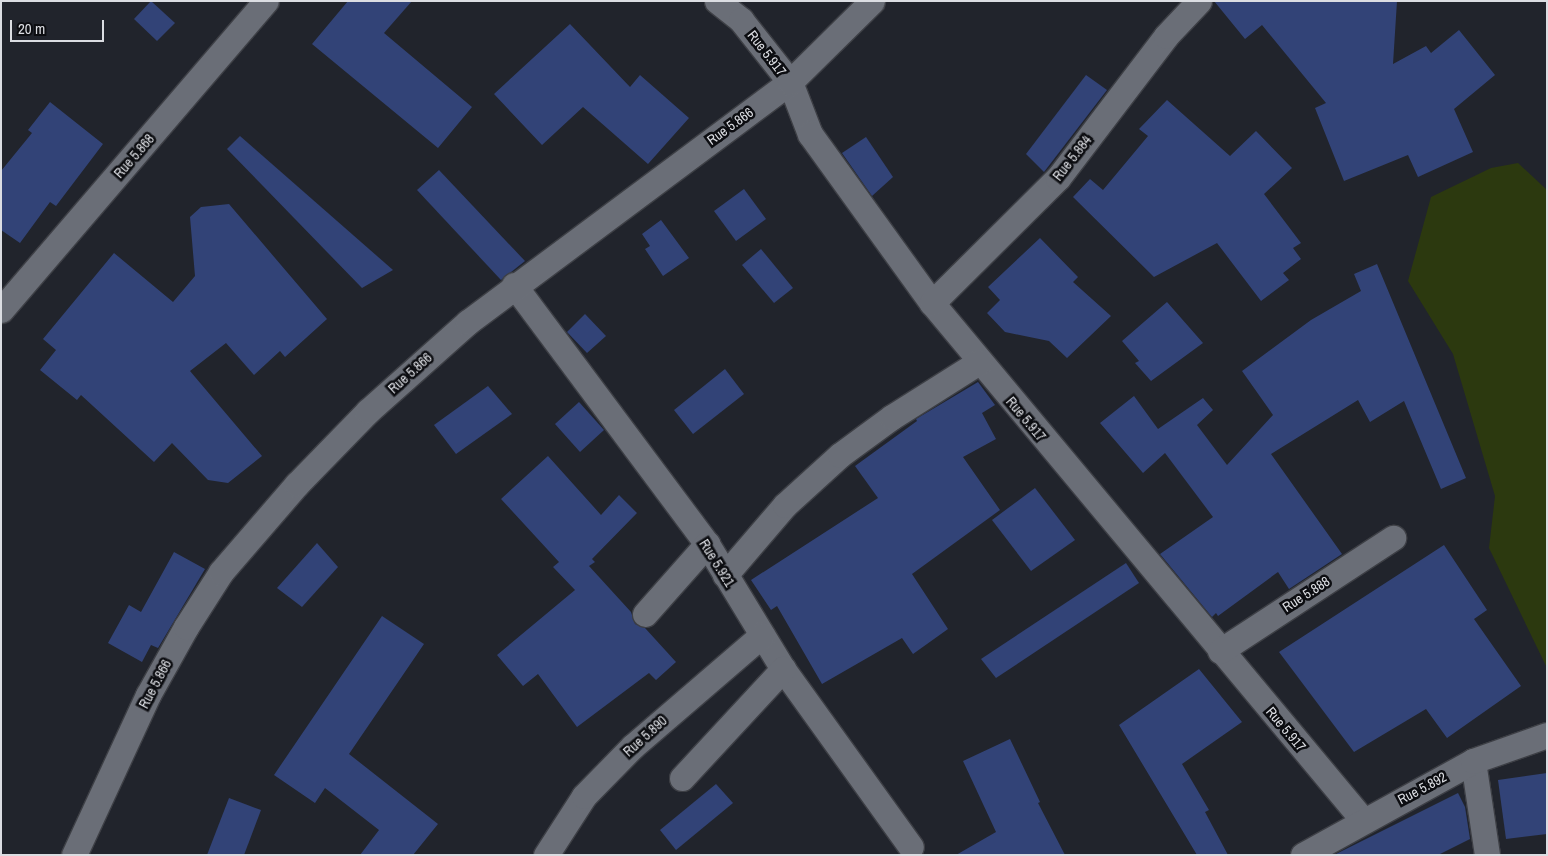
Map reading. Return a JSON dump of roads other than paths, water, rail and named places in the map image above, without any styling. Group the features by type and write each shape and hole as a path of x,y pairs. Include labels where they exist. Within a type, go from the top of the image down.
{"street":[{"name":"Rue 5.868","path":"1,310 266,1"},
{"name":"Rue 5.917","path":"717,1 741,20 790,82 810,134 932,303 979,362 1362,819"},
{"name":"Rue 5.866","path":"74,855 148,695 221,572 297,484 368,411 468,322 514,285 790,82 872,1"},
{"name":"Rue 5.884","path":"932,303 1058,178 1160,44 1199,1"},
{"name":"Rue 5.921","path":"514,285 707,544 783,669 911,847"},
{"path":"725,575 785,505 840,455 892,416 979,362"},
{"name":"Rue 5.888","path":"1220,650 1393,538"},
{"path":"644,614 707,544"},
{"name":"Rue 5.890","path":"546,855 584,796 627,752 762,635"},
{"path":"682,778 783,669"},
{"name":"Rue 5.892","path":"1303,855 1362,819 1473,761 1547,735"},
{"path":"1473,761 1487,855"}]}
